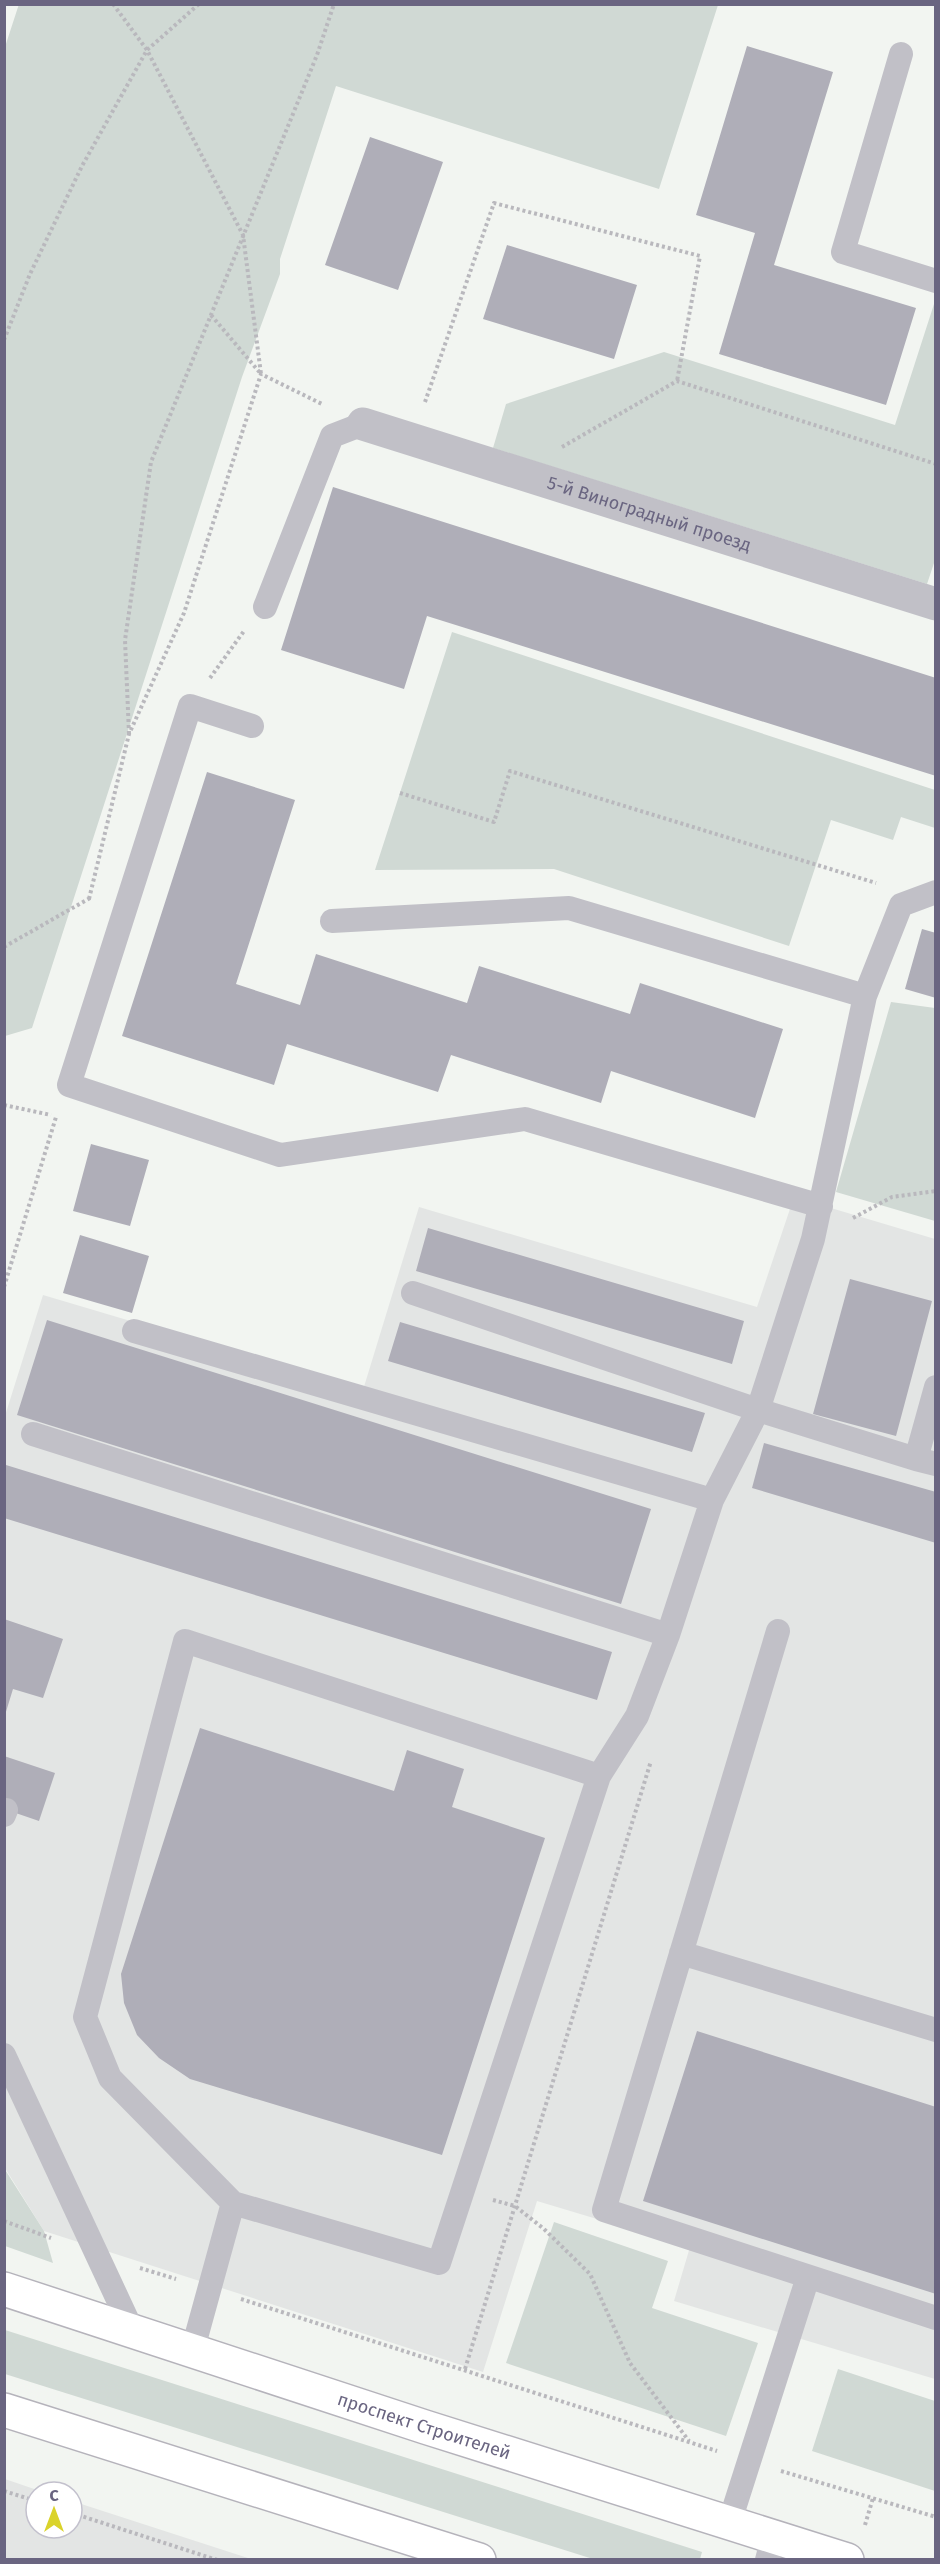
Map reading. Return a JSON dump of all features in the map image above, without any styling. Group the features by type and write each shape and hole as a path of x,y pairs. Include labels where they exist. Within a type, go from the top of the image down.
{"main road":[{"name":"проспект Строителей","path":"4,2289 192,2352 729,2524 770,2548 847,2559"},
{"path":"4,2410 460,2557"}],"street":[{"name":"5-й Виноградный проезд","path":"363,424 936,604"}],"lane":[{"path":"901,54 843,252 936,281"},
{"path":"265,607 332,436 363,424"},
{"path":"252,726 190,706 69,1085 280,1155 525,1119 821,1206"},
{"path":"599,1776 185,1641 85,2017 110,2078 233,2203 439,2263 599,1776 637,1716 668,1635 712,1500 758,1410 813,1239 865,996 901,905 929,895"},
{"path":"332,921 569,908 865,996"},
{"path":"413,1293 758,1410 926,1461 936,1387"},
{"path":"134,1331 712,1500"},
{"path":"33,1434 668,1635"},
{"path":"778,1631 604,2210 936,2318"},
{"path":"681,1953 936,2030"},
{"path":"4,2055 133,2332"},
{"path":"192,2352 233,2203"},
{"path":"729,2524 808,2277"}],"path":[{"path":"88,899 129,734 184,613 261,374 243,236 147,50 113,4"},
{"path":"4,340 30,274 82,166 147,50 199,4"},
{"path":"129,734 125,640 151,462 317,55 334,4"},
{"path":"413,440 494,203 700,256 677,381"},
{"path":"211,315 261,374 363,424"},
{"path":"518,472 677,381 936,464"},
{"path":"190,706 240,636 265,607"},
{"path":"400,793 494,822 510,771 929,895"},
{"path":"4,947 98,892"},
{"path":"4,1287 56,1117"},
{"path":"813,1239 892,1197 936,1191"},
{"path":"465,2369 654,1751"},
{"path":"463,2190 515,2206 544,2229 590,2274 630,2363 690,2442"},
{"path":"4,2221 96,2254 465,2369 749,2461 936,2517"},
{"path":"4,2491 24,2497"},
{"path":"865,2525 873,2498"},
{"path":"84,2517 217,2559"}],"shaded area":[{"path":"19,4 718,5 659,189 336,86 280,259 280,274 242,377 32,1028 5,1036 4,50"},
{"path":"934,304 936,557 927,584 493,448 506,404 664,352 895,425"},
{"path":"452,632 935,790 935,828 901,817 893,840 831,820 789,946 554,869 375,870"},
{"path":"891,1002 935,1008 935,1221 836,1192"},
{"path":"794,1197 935,1239 935,2379 674,2301 690,2247 537,2201 483,2372 44,2231 5,2168 4,1419 43,1295 363,1390 419,1207 757,1307"},
{"path":"4,2168 44,2231 53,2263 5,2246"},
{"path":"554,2222 668,2261 652,2308 758,2343 726,2436 506,2363"},
{"path":"5,2330 702,2552 700,2559 593,2559 5,2374"},
{"path":"838,2369 935,2401 935,2491 812,2451"},
{"path":"5,2479 24,2486 24,2540 84,2540 84,2505 251,2559 5,2559"}],"building":[{"path":"747,46 833,72 774,265 916,308 886,405 719,354 755,233 696,215"},
{"path":"370,137 443,162 398,290 325,265"},
{"path":"507,245 637,285 614,359 483,319"},
{"path":"333,487 936,678 936,776 427,616 404,689 281,650"},
{"path":"207,772 295,800 236,984 300,1005 316,954 467,1003 479,966 630,1014 640,983 783,1029 755,1118 611,1071 601,1103 451,1055 438,1092 287,1044 274,1085 122,1036"},
{"path":"922,929 936,933 936,998 905,989"},
{"path":"91,1144 149,1160 130,1226 73,1211"},
{"path":"428,1228 744,1321 732,1364 416,1271"},
{"path":"80,1235 149,1256 132,1313 63,1293"},
{"path":"850,1279 932,1301 896,1436 813,1414"},
{"path":"47,1320 651,1509 621,1604 17,1415"},
{"path":"400,1322 705,1413 692,1452 388,1361"},
{"path":"764,1443 936,1492 936,1543 752,1488"},
{"path":"6,1465 612,1652 597,1700 4,1518"},
{"path":"4,1619 63,1639 43,1698 13,1689 5,1715"},
{"path":"200,1728 394,1791 407,1750 464,1769 452,1807 545,1838 442,2155 190,2079 159,2058 137,2035 124,2003 121,1974"},
{"path":"4,1756 55,1773 39,1821 4,1809"},
{"path":"697,2031 936,2107 936,2294 643,2201"}]}
